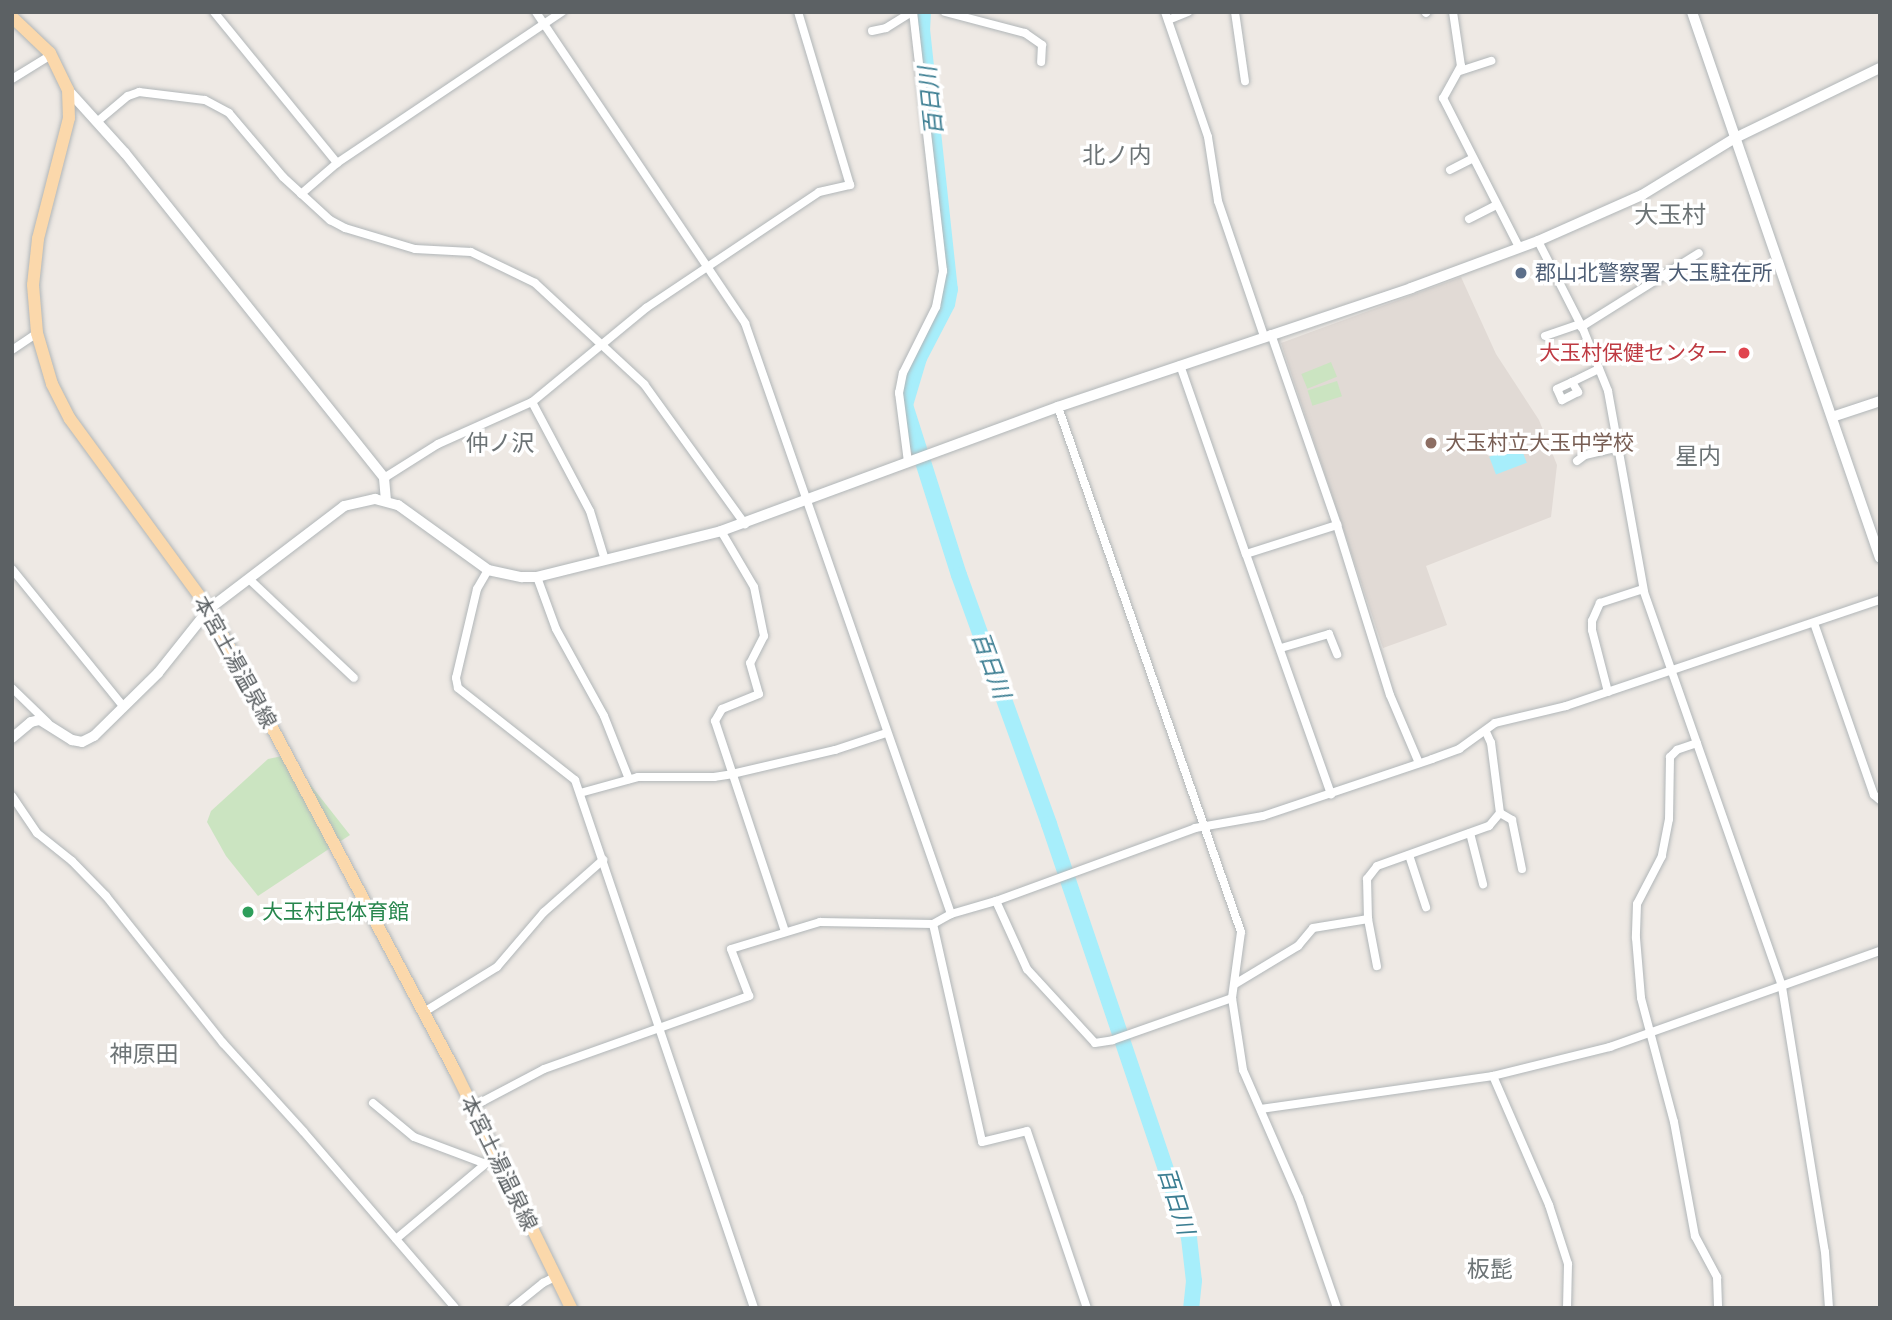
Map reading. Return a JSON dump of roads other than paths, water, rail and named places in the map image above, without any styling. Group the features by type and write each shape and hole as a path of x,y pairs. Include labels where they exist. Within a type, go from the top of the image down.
{"main road":[{"name":"本宮土湯温泉線","path":"12,17 51,55 68,90 69,118 65,142 34,262 37,333 44,363 70,419 209,609 424,1012 570,1308"}],"street":[{"path":"214,12 337,163"},
{"path":"536,12 745,323 951,914"},
{"path":"301,194 337,163 562,12"},
{"path":"384,478 438,444 532,402 646,308 819,192 850,184 798,12"},
{"path":"872,31 886,27 912,12 943,271 936,307 903,373 899,393 912,461"},
{"path":"945,12 1025,33 1042,45 1041,62"},
{"path":"1188,12 1167,16 1210,146 1217,201 1337,525 1390,695 1419,763"},
{"path":"1235,12 1245,81"},
{"path":"1453,12 1462,60 1460,71 1443,98 1519,247"},
{"path":"1692,12 1880,558"},
{"path":"12,79 51,55"},
{"path":"1460,71 1491,61"},
{"path":"12,688 49,723 72,740 82,741 94,736 158,673 209,609 334,512 355,502 386,501 410,512 488,570 509,576 537,577 745,524 1058,407 1411,288 1538,241 1642,195 1735,138 1880,68"},
{"path":"68,90 98,121 384,478 386,501"},
{"path":"98,121 128,96 139,92 205,100 229,113 301,194 330,220 345,228 415,248 471,252 535,283 644,384 745,524"},
{"path":"1450,170 1472,159"},
{"path":"1469,219 1497,205"},
{"path":"1538,241 1581,326 1608,391 1643,589 1782,987 1825,1252 1829,1308"},
{"path":"1545,336 1581,326 1699,253"},
{"path":"14,345 37,333"},
{"path":"1180,365 1331,794"},
{"path":"1572,382 1599,369"},
{"path":"1832,417 1880,401"},
{"path":"532,402 590,511 605,560"},
{"path":"1058,407 1241,932 1232,998 1243,1070 1299,1198 1337,1308"},
{"path":"1577,461 1585,455 1619,447"},
{"path":"1869,528 1880,523"},
{"path":"1246,554 1337,525"},
{"path":"721,531 754,587 764,636 750,663 759,694 756,698 722,709 715,721 785,931"},
{"path":"12,569 123,706"},
{"path":"488,570 474,602 456,678 458,688 575,780 754,1308"},
{"path":"537,577 556,629 604,716 629,779"},
{"path":"248,579 354,678"},
{"path":"1608,692 1592,621 1600,603 1643,589"},
{"path":"472,1107 544,1069 749,996 731,948 820,922 850,920 896,926 933,924 951,914 996,901 1059,879 1071,872 1204,827 1263,816 1460,749 1495,723 1608,692 1880,600"},
{"path":"1814,623 1878,794"},
{"path":"1281,648 1329,634 1337,654"},
{"path":"12,738 35,720 49,723"},
{"path":"1377,966 1368,919 1367,884 1371,872 1377,866 1489,826 1500,813 1491,743 1486,732"},
{"path":"580,793 629,779 714,777 732,774 835,750 886,733"},
{"path":"1697,743 1676,750 1670,757 1669,819 1662,856 1637,904 1636,938 1641,998 1674,1122 1695,1236 1717,1277 1718,1308"},
{"path":"12,796 37,833 72,861 106,896 223,1043 455,1308"},
{"path":"1500,813 1512,820 1522,869"},
{"path":"1470,833 1483,884"},
{"path":"1409,855 1426,907"},
{"path":"424,1012 497,967 544,912 603,860"},
{"path":"996,901 1027,969 1095,1043 1113,1040 1232,998"},
{"path":"1235,984 1297,946 1313,928 1368,919"},
{"path":"933,924 982,1142 1027,1131 1087,1308"},
{"path":"1261,1109 1493,1076 1610,1047 1880,951"},
{"path":"1493,1076 1549,1205 1568,1264 1567,1308"},
{"path":"373,1102 414,1137 483,1163"},
{"path":"396,1238 483,1163 496,1155"},
{"path":"512,1308 555,1277"}],"water":[{"path":"1520,445 1527,463 1496,475 1489,457"}],"waterway":[{"name":"百日川","path":"923,12 922,29 950,289 947,304 919,358 905,405 959,575 1049,824 1189,1238 1194,1281 1191,1308"}],"place":[{"name":"郡山北警察署 大玉駐在所","path":"1521,273"},
{"name":"大玉村保健センター","path":"1744,353"},
{"name":"大玉村立大玉中学校","path":"1431,443"},
{"name":"大玉村民体育館","path":"248,912"}],"district":[{"name":"北ノ内","path":"1117,155"},
{"name":"大玉村","path":"1670,216"},
{"name":"仲ノ沢","path":"500,443"},
{"name":"星内","path":"1698,456"},
{"name":"神原田","path":"144,1054"},
{"name":"板髭","path":"1490,1269"}]}
